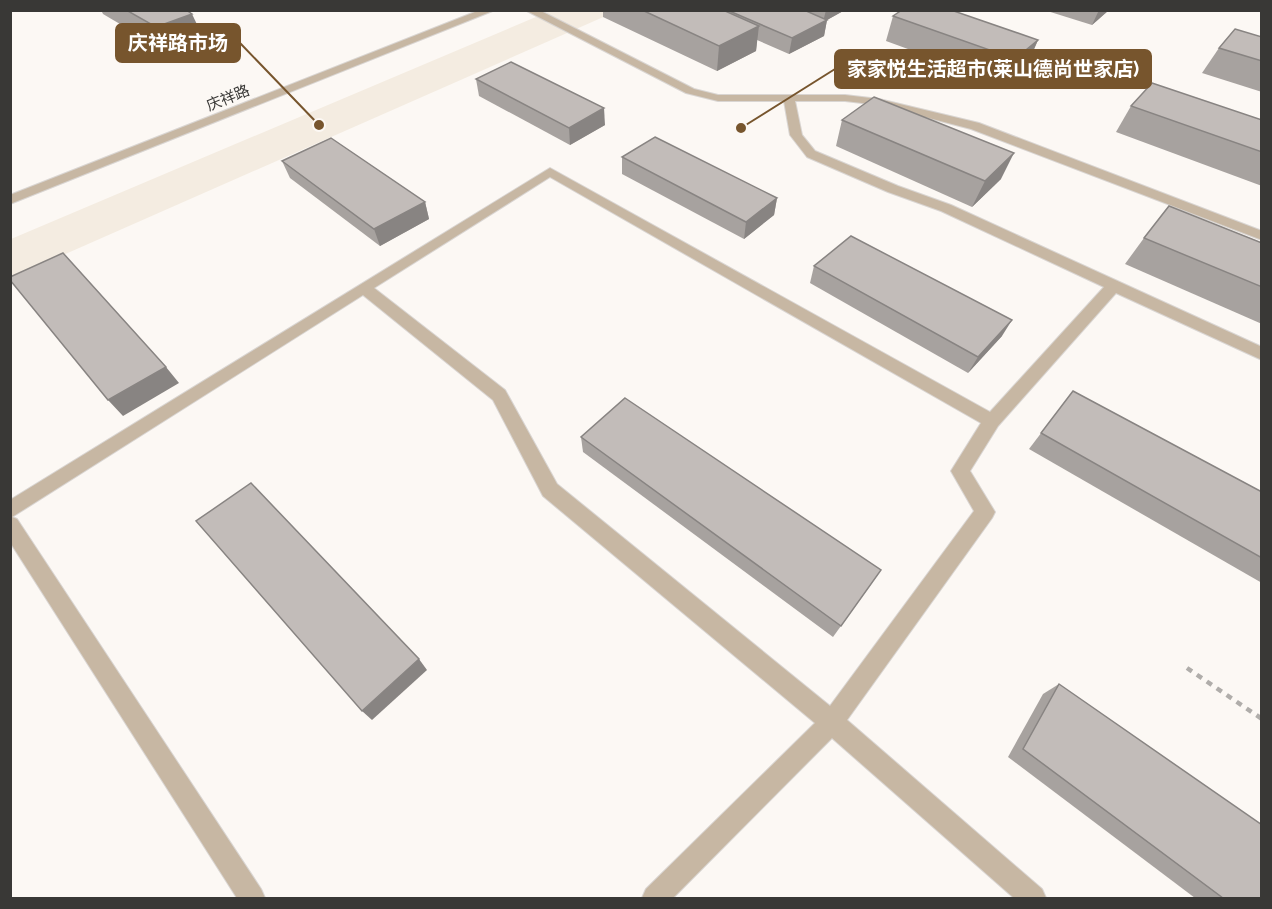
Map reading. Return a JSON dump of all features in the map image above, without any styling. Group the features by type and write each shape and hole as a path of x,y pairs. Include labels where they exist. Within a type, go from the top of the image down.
{"street":[{"name":"庆祥路","path":"10,200 490,10"},
{"path":"530,10 690,91 718,98 845,98 879,102 975,126 1262,236"},
{"path":"789,97 794,134 800,145 811,154 893,189 946,208 1262,354"},
{"path":"10,510 550,172 992,421"},
{"path":"655,898 832,722 985,512 960,471 992,421 1114,286"},
{"path":"364,288 499,395 550,490 832,722 1033,898"},
{"path":"10,525 252,898"}],"path":[{"path":"1187,669 1262,719"}],"shaded area":[{"path":"550,11 617,11 11,278 11,239"}],"building":[{"path":"126,10 186,10 192,14 156,27"},
{"path":"642,10 723,10 759,26 719,46"},
{"path":"727,10 804,10 827,20 792,38"},
{"path":"902,10 951,10 1038,40 1015,59 893,16"},
{"path":"1235,29 1262,37 1262,61 1219,48"},
{"path":"511,62 604,108 569,128 476,79"},
{"path":"1152,83 1262,120 1262,152 1131,106"},
{"path":"874,97 1014,153 985,181 842,120"},
{"path":"655,137 777,198 746,222 622,157"},
{"path":"331,138 425,202 374,229 282,161"},
{"path":"1169,206 1262,243 1262,287 1144,238"},
{"path":"851,236 1012,320 978,357 814,266"},
{"path":"63,253 166,367 108,400 10,280 10,277"},
{"path":"1073,391 1262,492 1262,558 1041,433"},
{"path":"625,398 881,570 841,626 581,437"},
{"path":"251,483 419,659 362,711 196,521"},
{"path":"1059,684 1262,825 1262,898 1223,898 1023,749"}],"place":[{"name":"庆祥路市场","path":"319,125"},
{"name":"家家悦生活超市(莱山德尚世家店)","path":"741,128"}]}
